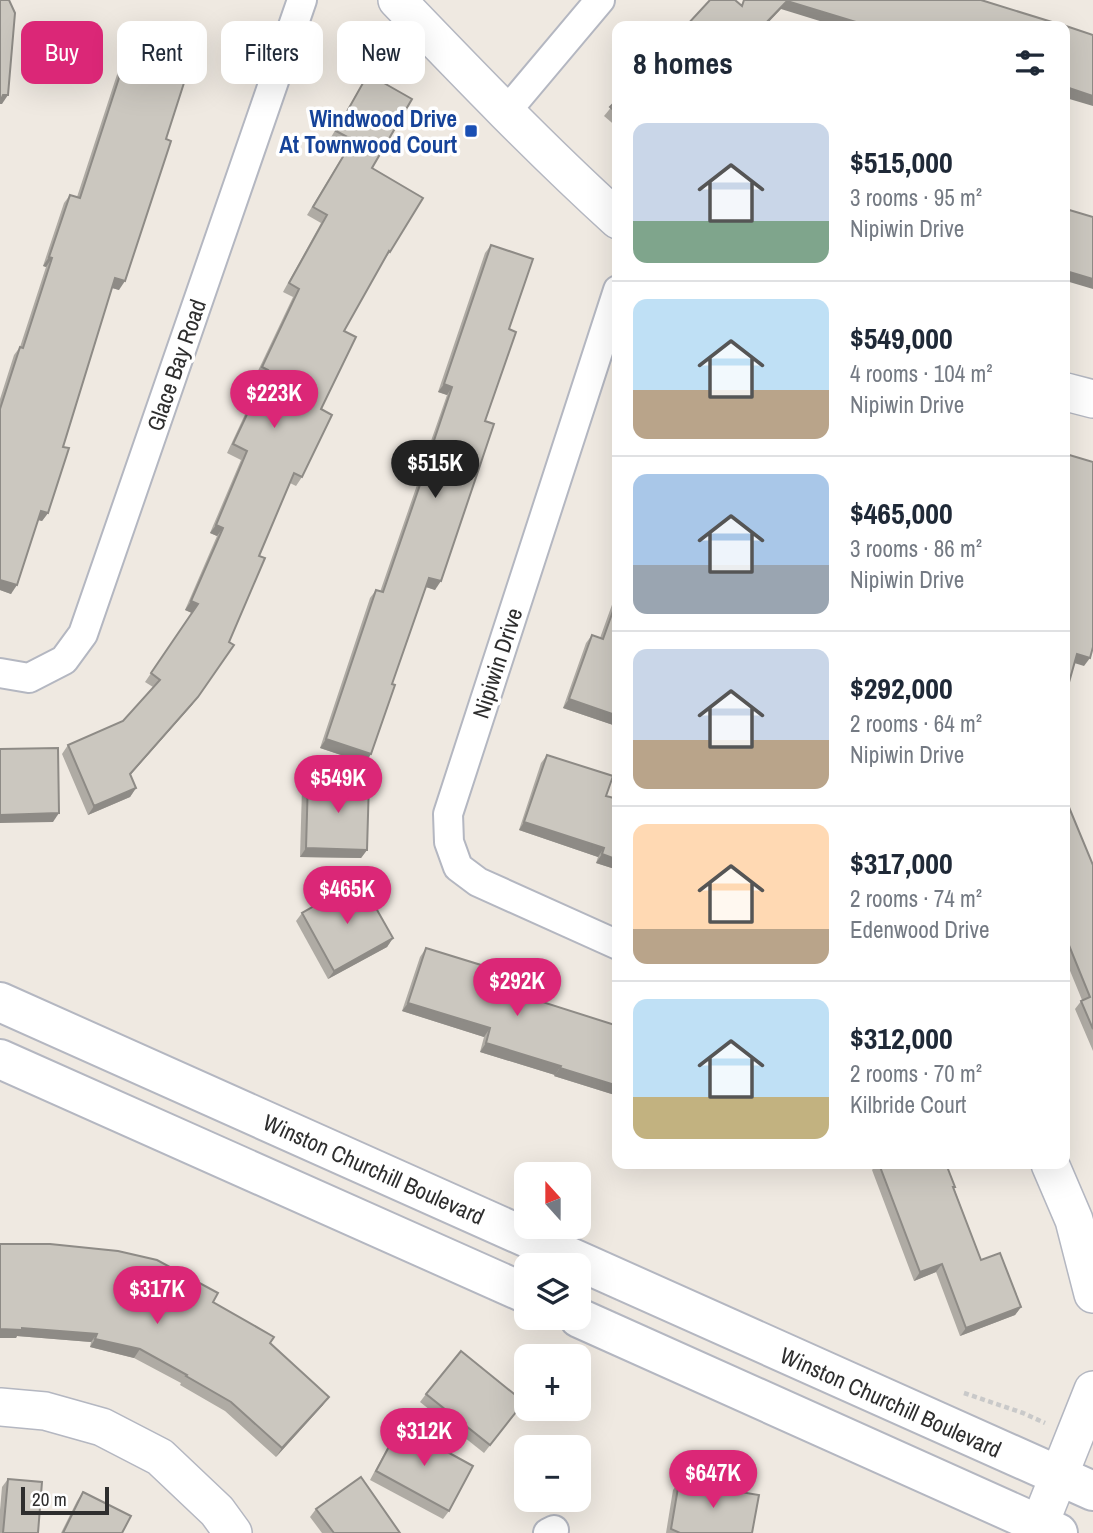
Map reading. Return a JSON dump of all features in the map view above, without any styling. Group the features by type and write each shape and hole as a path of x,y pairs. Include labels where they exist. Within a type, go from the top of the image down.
{"main road":[{"name":"Winston Churchill Boulevard","path":"0,1002 1076,1484"},
{"path":"0,1059 514,1288"},
{"path":"591,1323 1045,1530"}],"street":[{"name":"Glace Bay Road","path":"0,673 29,678 64,660 83,634 302,0"},
{"path":"397,0 505,113 612,215"},
{"path":"505,113 600,0"},
{"name":"Nipiwin Drive","path":"612,308 448,814 449,842 458,867 478,883 612,942"},
{"path":"1070,393 1093,399"},
{"path":"1051,1169 1074,1220 1093,1294"},
{"path":"1045,1530 1076,1484 1093,1390"},
{"path":"0,1408 45,1411 102,1427 160,1457 217,1511 233,1533"}],"building":[{"path":"0,0 9,0 15,13 8,95 3,95 0,102"},
{"path":"710,0 735,0 742,6 744,0 981,0 1049,21 853,21 787,1 768,21 691,21"},
{"path":"1070,27 1093,35 1093,96 1070,88"},
{"path":"117,84 184,84 166,139 171,141 125,281 115,278 63,447 69,448 48,513 41,511 17,585 0,580 0,409 20,347 23,348 70,195 80,198"},
{"path":"362,84 386,84 412,99 372,168 423,198 389,251 344,331 356,337 321,409 332,415 302,477 294,473 259,556 265,558 229,642 234,645 198,697 130,774 136,788 94,806 68,745 123,721 160,680 151,673 198,604 191,601 223,528 216,525 247,451 233,444 268,370 262,367 299,289 289,283 327,215 313,207 353,140 336,131"},
{"path":"1070,210 1093,217 1093,279 1070,272"},
{"path":"491,245 533,259 509,329 516,332 485,421 494,424 441,581 429,578 371,754 326,739 376,590 383,592 423,476 452,387 444,384"},
{"path":"1070,455 1093,462 1093,647 1090,658 1077,654 1070,679"},
{"path":"612,614 612,714 569,699 592,635 603,639"},
{"path":"58,748 59,813 0,815 0,749"},
{"path":"547,755 612,776 606,796 612,798 612,858 602,854 604,848 524,822"},
{"path":"308,780 369,781 367,850 306,848"},
{"path":"1070,810 1093,865 1093,1029 1081,1001 1090,997 1070,948"},
{"path":"360,880 393,938 334,971 302,913"},
{"path":"426,948 494,969 489,985 612,1024 612,1084 486,1043 490,1028 408,1003"},
{"path":"881,1169 948,1169 981,1260 1000,1253 1021,1307 966,1328 942,1264 920,1272"},
{"path":"0,1244 50,1244 118,1251 157,1260 218,1293 213,1302 274,1337 270,1343 329,1397 282,1448 231,1402 140,1349 95,1339 97,1334 22,1328 0,1329"},
{"path":"461,1351 514,1394 514,1415 490,1445 426,1394"},
{"path":"400,1426 473,1466 449,1511 376,1471"},
{"path":"361,1477 400,1533 334,1533 316,1509"},
{"path":"8,1479 42,1482 38,1533 3,1533"},
{"path":"679,1482 759,1495 752,1533 680,1533 671,1529"},
{"path":"83,1492 131,1516 122,1533 63,1533"}],"place":[{"name":"Windwood Drive At Townwood Court","path":"471,131"}]}
